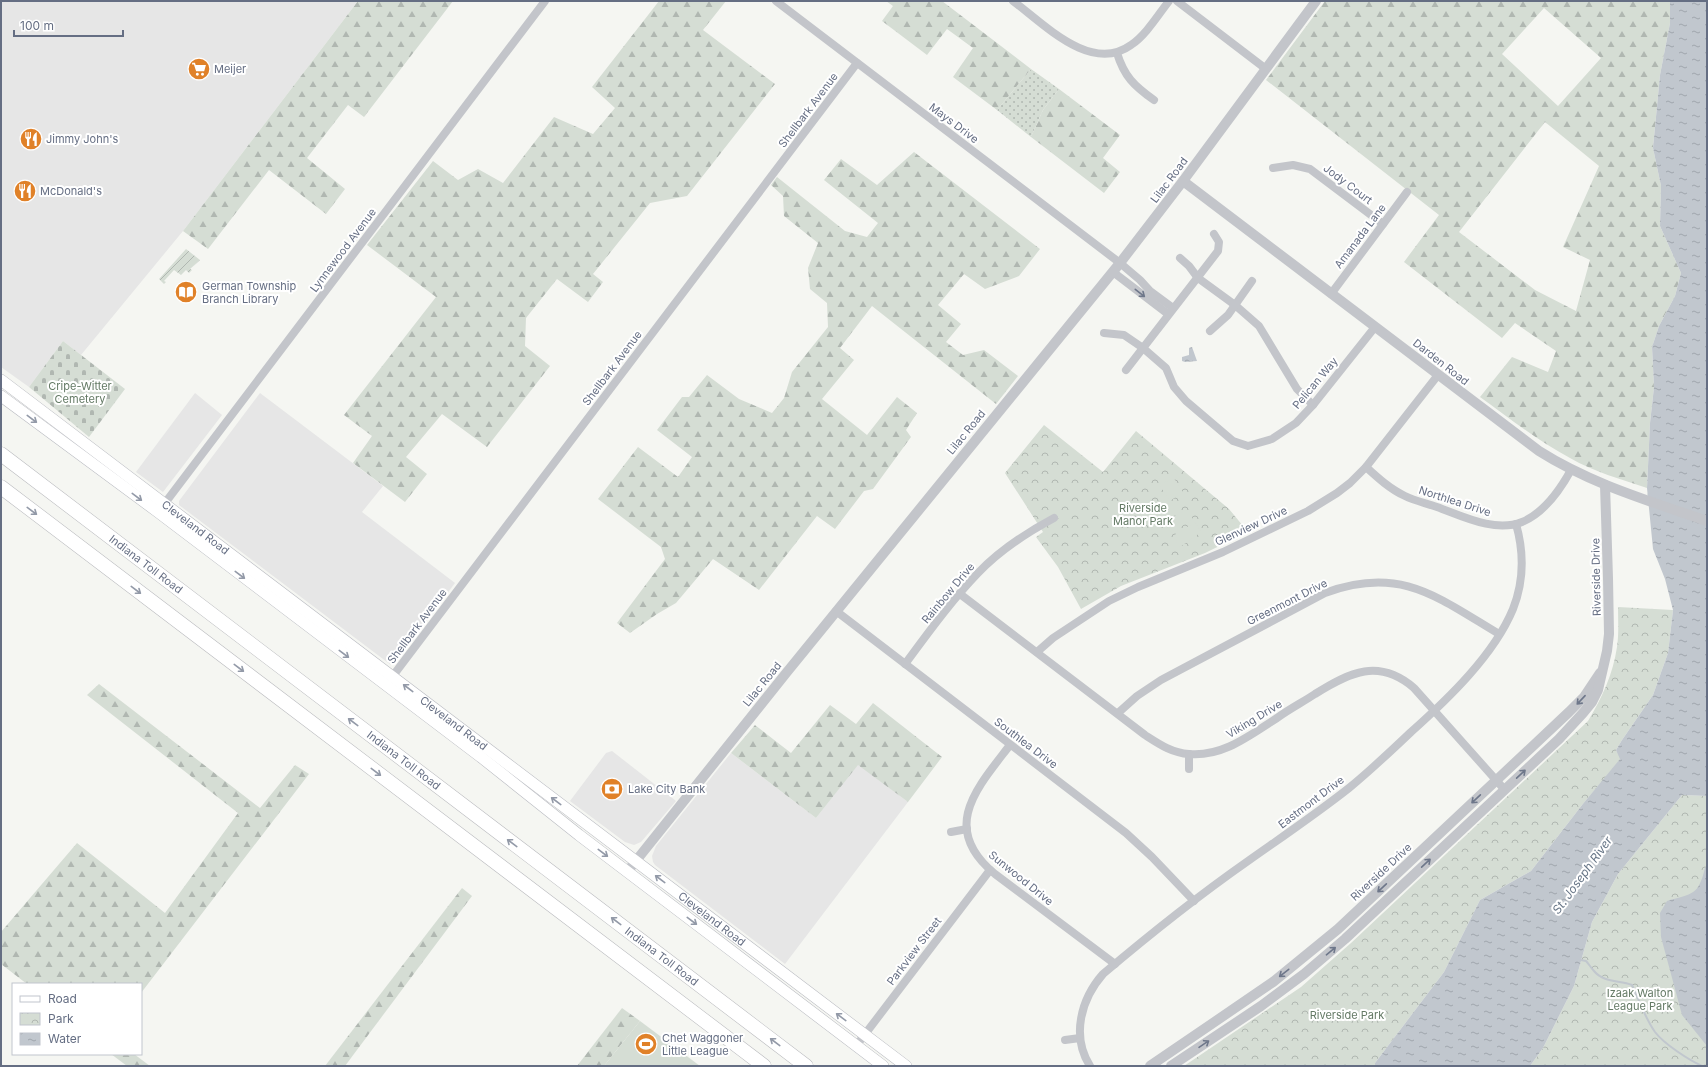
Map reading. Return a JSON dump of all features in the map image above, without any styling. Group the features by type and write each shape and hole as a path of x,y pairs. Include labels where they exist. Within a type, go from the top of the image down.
{"highway":[{"name":"Indiana Toll Road","path":"1,454 806,1066"},
{"path":"1,487 764,1066"}],"main road":[{"name":"Cleveland Road","path":"1,380 385,686 481,757 627,872 883,1066"},
{"name":"Cleveland Road","path":"1,396 161,508 392,677 906,1066"}],"street":[{"name":"Lynnewood Avenue","path":"161,508 546,1"},
{"name":"Mays Drive","path":"776,1 1120,263 1140,280 1171,311"},
{"path":"1013,1 1072,46 1087,52 1100,54 1117,53 1132,45 1169,1"},
{"path":"1177,1 1266,69"},
{"name":"Lilac Road","path":"627,872 836,611 1113,272 1183,181 1316,1"},
{"path":"1117,53 1121,65 1128,77 1138,88 1154,100"},
{"name":"Shellbark Avenue","path":"385,686 857,63"},
{"name":"Jody Court","path":"1273,168 1293,165 1310,169 1383,224"},
{"name":"Darden Road","path":"1183,181 1539,452 1571,470 1605,485 1707,521"},
{"name":"Amanada Lane","path":"1331,294 1407,192"},
{"path":"1126,370 1218,251 1219,242 1214,234"},
{"path":"1180,258 1189,266 1198,278 1235,305 1259,326 1297,389 1313,405"},
{"path":"1113,272 1171,311"},
{"path":"1210,331 1228,315 1252,281"},
{"name":"Pelican Way","path":"1143,348 1166,368 1174,387 1186,401 1226,435 1240,444 1248,446 1272,439 1296,423 1313,405 1375,327"},
{"path":"1104,333 1124,335 1143,348"},
{"name":"Glenview Drive","path":"1037,652 1053,638 1109,601 1138,587 1223,552 1308,511 1337,493 1350,484 1366,467 1438,375"},
{"name":"Northlea Drive","path":"1366,467 1390,487 1419,502 1483,523 1506,525 1516,524 1532,517 1545,506 1563,484 1571,470"},
{"name":"Riverside Drive","path":"1171,1066 1261,1006 1304,974 1345,939 1559,739 1583,713 1598,690 1604,668 1609,634 1605,485"},
{"name":"Rainbow Drive","path":"905,664 979,572 1003,550 1054,518"},
{"name":"Eastmont Drive","path":"1090,1066 1084,1053 1080,1038 1081,1015 1090,992 1103,974 1194,902 1349,788 1435,710 1469,674 1499,634 1512,609 1521,579 1522,548 1516,524"},
{"name":"Greenmont Drive","path":"1118,713 1137,696 1161,680 1325,594 1353,584 1383,582 1413,587 1433,595 1499,634"},
{"name":"Viking Drive","path":"960,594 1159,744 1176,752 1189,754 1214,752 1233,745 1338,680 1362,671 1380,671 1401,678 1414,688 1504,790"},
{"name":"Southlea Drive","path":"836,611 1126,833 1152,857 1194,902"},
{"name":"Riverside Drive","path":"1150,1066 1273,982 1338,929 1584,697 1604,668"},
{"name":"Sunwood Drive","path":"1010,745 979,786 973,797 967,819 968,838 975,852 990,870 1115,964"},
{"path":"1189,754 1189,769"},
{"path":"952,832 967,829"},
{"name":"Parkview Street","path":"856,1046 990,870"},
{"path":"1066,1040 1080,1038"}],"shaded area":[{"path":"1,1 358,1 183,231 81,355 63,341 29,387 1,367"},
{"path":"195,393 222,415 163,492 136,472"},
{"path":"260,393 383,486 362,512 455,583 395,663 391,665 179,505 179,501"},
{"path":"612,751 676,801 641,842 634,845 625,842 570,801 606,753"},
{"path":"731,753 816,818 858,764 908,802 785,964 653,862 652,856 656,846"}],"green space":[{"path":"358,1 453,1 364,117 348,105 307,158 345,189 326,214 269,170 208,249 183,231"},
{"path":"659,1 726,1 703,30 775,84 687,196 650,203 593,274 603,282 588,302 557,279 526,318 525,346 550,366 487,447 442,414 406,457 427,474 405,502 353,463 372,436 344,415 436,297 367,245 433,161 458,180 478,169 503,183 554,117 593,134 615,108 592,87"},
{"path":"886,1 942,1 1031,69 997,110 953,77 973,48 947,29 927,55 882,21 893,6"},
{"path":"1325,1 1670,1 1670,23 1660,75 1653,148 1661,186 1660,226 1681,273 1675,296 1659,326 1652,347 1654,387 1650,423 1647,488 1579,463 1535,437 1480,397 1512,357 1548,372 1556,351 1515,323 1502,338 1404,262 1439,215 1266,80","holes":["1544,8 1601,58 1558,106 1502,54","1545,122 1599,166 1563,247 1590,260 1576,311 1535,290 1459,232"]},
{"path":"1031,69 1059,89 1043,110 1031,137 997,110"},
{"path":"1059,89 1120,135 1103,158 1120,172 1104,193 1031,137 1043,110"},
{"path":"914,152 1040,249 1019,276 985,289 964,274 938,305 961,324 946,342 963,355 984,350 1018,376 996,404 872,306 840,348 854,360 822,399 867,435 897,397 917,413 906,430 911,437 873,489 864,491 835,529 817,516 759,590 713,559 676,603 630,633 617,623 665,559 661,547 598,499 638,447 678,477 692,457 657,430 682,397 689,397 707,375 739,399 772,413 784,398 792,372 828,327 827,303 810,289 808,268 818,243 784,216 783,196 771,185 777,177 845,231 867,237 878,223 824,180 841,159 877,185"},
{"path":"186,249 200,260 190,269 192,270 189,273 186,270 181,275 174,270 164,281 166,282 164,284 159,279"},
{"name":"Cripe-Witter Cemetery","path":"63,341 125,389 89,437 29,387"},
{"name":"Riverside Manor Park","path":"1044,425 1103,472 1136,431 1229,509 1248,532 1205,553 1121,586 1081,609 1058,567 1036,537 1043,532 1005,473"},
{"path":"1173,477 1183,492 1170,501 1160,486"},
{"path":"1186,509 1193,519 1171,533 1164,523"},
{"path":"1195,522 1201,532 1180,547 1173,536"},
{"name":"Riverside Park","path":"1618,607 1673,610 1668,653 1653,695 1616,750 1621,759 1582,805 1531,871 1480,900 1444,972 1375,1063 1375,1066 1184,1066 1301,987 1351,943 1588,721 1598,704 1613,667 1618,642"},
{"path":"99,684 260,808 295,765 309,774 142,992 142,983 26,983 1,964 1,932 77,843 165,913 238,813 87,695"},
{"path":"873,703 942,757 908,802 858,765 816,818 731,753 755,725 791,753 830,705 856,724"},
{"name":"Izaak Walton League Park","path":"1682,795 1707,796 1707,1066 1530,1066 1543,1048 1574,986 1592,922 1618,874"},
{"path":"462,888 472,896 345,1066 325,1066"},
{"path":"622,1008 640,1021 604,1066 577,1066"},
{"name":"Chet Waggoner Little League","path":"640,1021 700,1066 604,1066"},
{"path":"112,1055 135,1055 150,1066 127,1066"}],"water":[{"name":"St. Joseph River","path":"1670,1 1707,1 1707,796 1682,795 1618,874 1592,922 1574,986 1543,1048 1530,1066 1375,1066 1375,1063 1444,972 1480,900 1531,871 1620,759 1616,750 1653,695 1668,653 1673,610 1665,579 1653,549 1647,488 1650,423 1654,387 1652,347 1659,326 1675,296 1681,273 1660,226 1661,186 1653,148 1660,75 1670,23"},
{"path":"1192,347 1197,361 1182,361 1182,357 1189,355 1189,348"},
{"path":"1707,867 1707,1046 1682,1015 1661,937 1660,913 1667,901 1689,894 1697,889 1705,868"}],"waterway":[{"path":"1581,960 1586,961 1602,978 1632,985 1651,1027 1659,1037 1690,1060 1702,1066"}],"place":[{"name":"Meijer","path":"199,69"},
{"name":"Jimmy John's","path":"31,139"},
{"name":"McDonald's","path":"25,191"},
{"name":"German Township Branch Library","path":"186,292"},
{"name":"Lake City Bank","path":"612,789"},
{"name":"Chet Waggoner Little League","path":"646,1044"}]}
